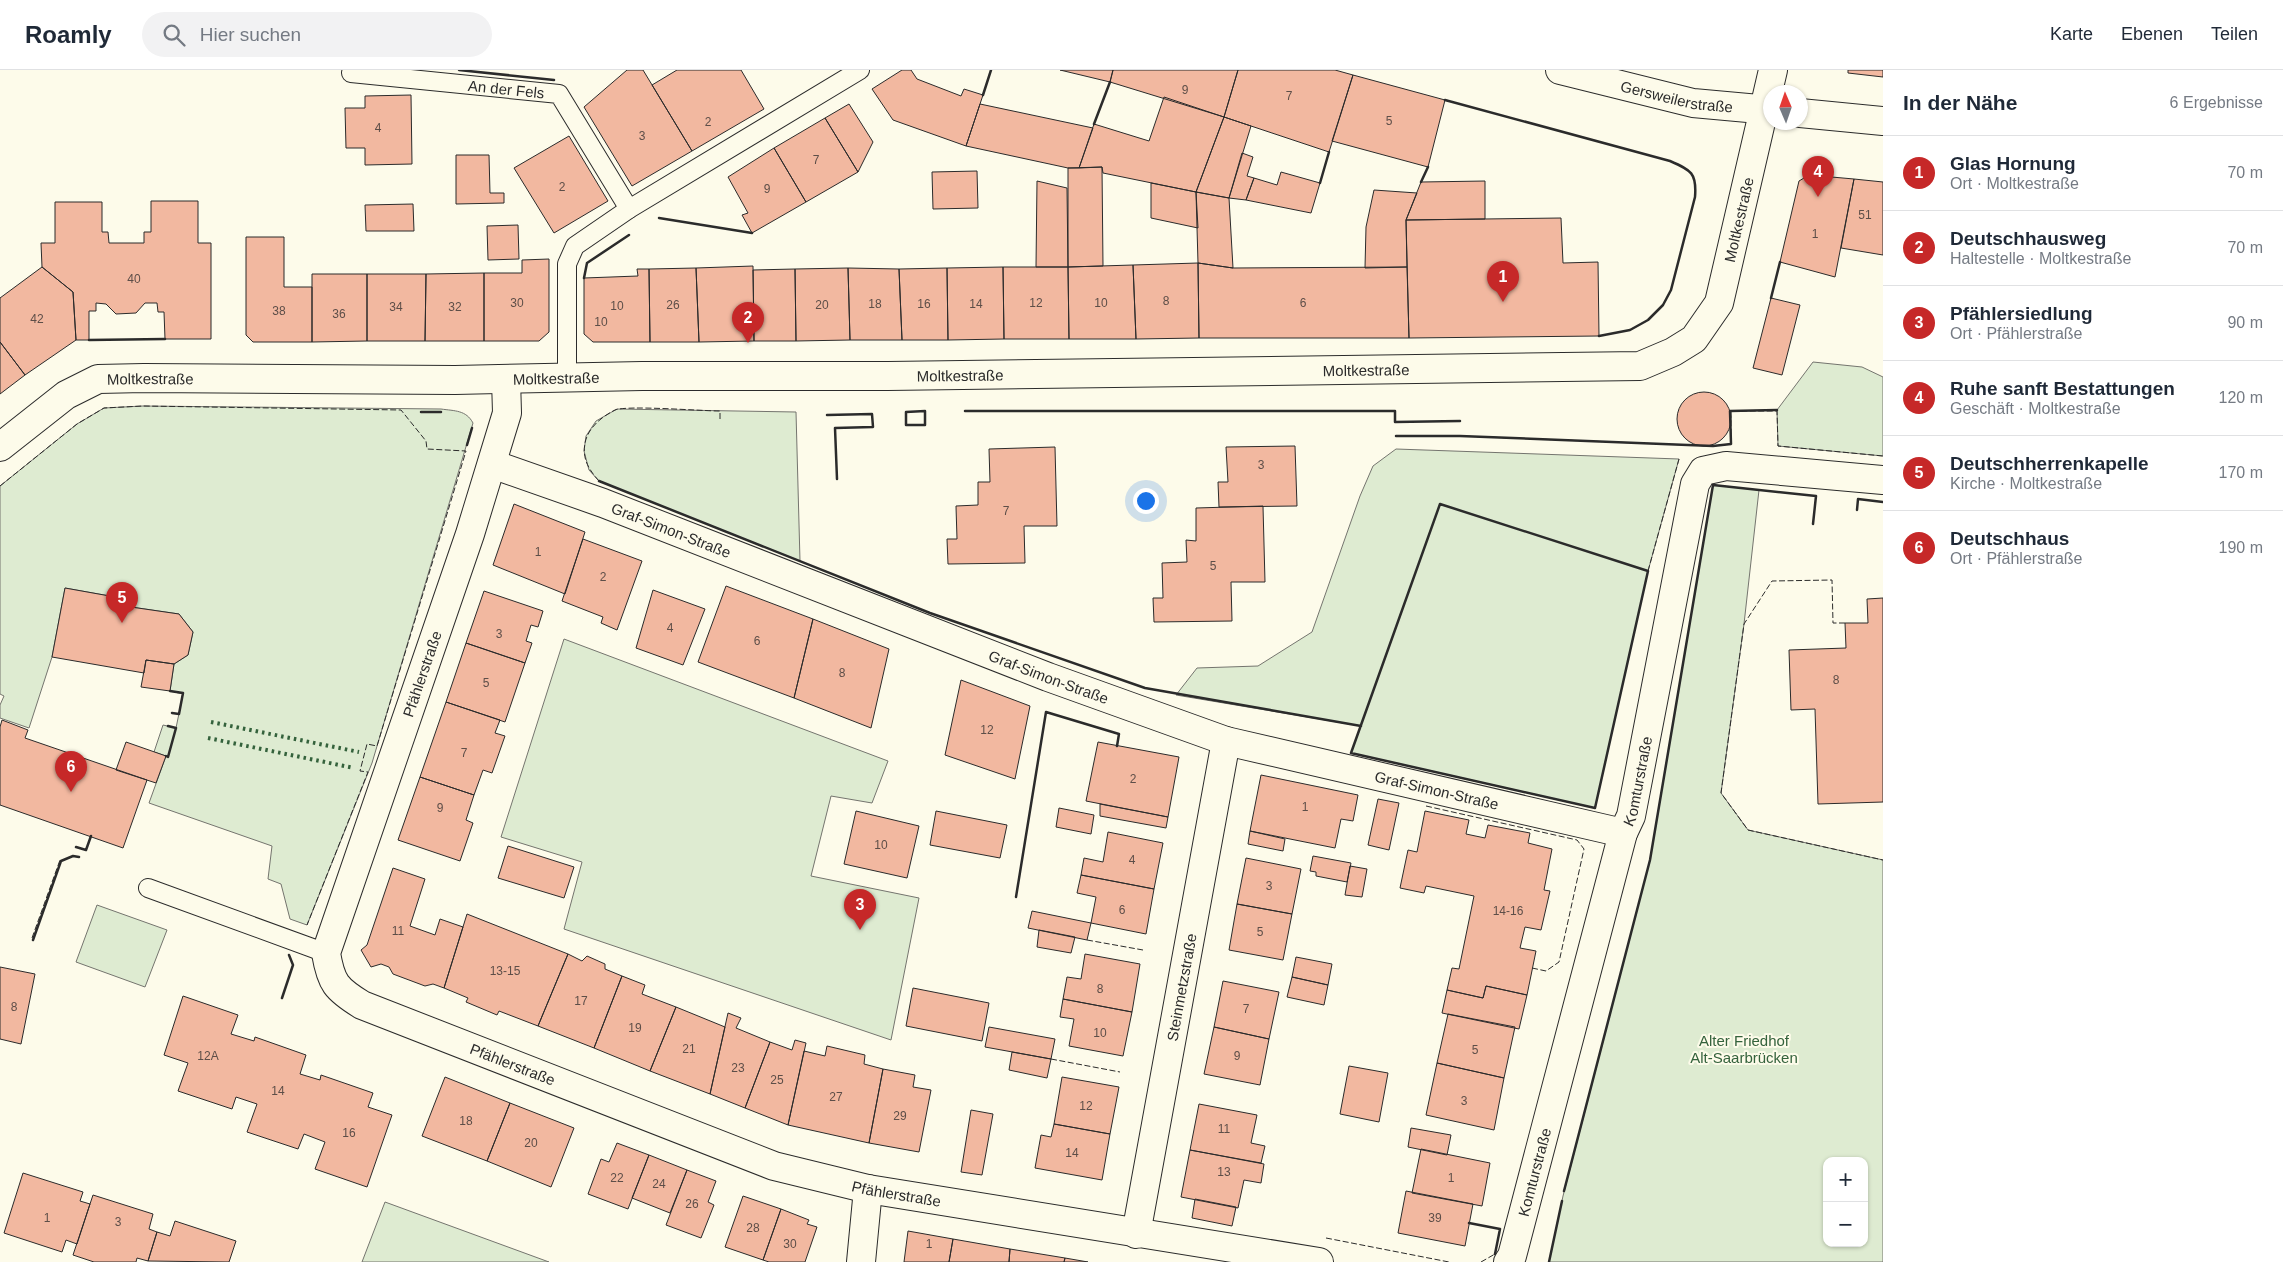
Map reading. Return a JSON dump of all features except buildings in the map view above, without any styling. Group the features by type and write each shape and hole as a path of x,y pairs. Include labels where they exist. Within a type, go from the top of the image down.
{"street":[{"name":"Gersweilerstraße","path":"1560,70 1693,104 1763,110"},
{"name":"Moltkestraße","path":"1771,85 1773,70"},
{"path":"1808,114 1883,121"},
{"name":"Moltkestraße","path":"0,447 66,394 98,379 506,379 733,375 888,376 1640,366 1673,352 1694,339 1719,304 1763,130"},
{"name":"Pfählerstraße","path":"506,379 506,412 492,464 470,534 326,953 329,973 340,992 362,1005 774,1166 868,1190 1319,1262"},
{"name":"Graf-Simon-Straße","path":"492,464 603,503 1048,677 1226,741 1623,833"},
{"name":"Komturstraße","path":"1508,1262 1512,1256 1623,833 1631,816 1695,484 1703,471 1726,466 1883,480"},
{"name":"Steinmetzstraße","path":"1136,1234 1226,741"},
{"path":"861,1262 868,1190"}],"lane":[{"path":"567,378 567,264 575,246 629,209 860,70"},
{"name":"An der Fels","path":"351,73 559,94 629,209"},
{"path":"148,888 326,953"}],"green space":[{"path":"1813,362 1862,367 1883,377 1883,456 1778,446 1777,410"},
{"path":"143,406 441,409 463,413 473,423 372,763 307,925 290,919 281,884 268,879 272,846 149,803 166,756 154,752 163,725 176,728 183,694 170,691 174,664 188,655 193,632 179,614 131,607 132,600 65,588 52,657 29,728 0,718 0,705 4,696 0,694 0,486 77,424 104,408"},
{"path":"617,409 796,412 800,561 599,481 589,470 584,451 586,436 596,421"},
{"path":"1396,449 1679,459 1648,571 1595,808 1351,753 1361,726 1176,695 1197,668 1258,666 1312,632 1360,496 1373,466"},
{"name":"Alter Friedhof Alt-Saarbrücken","path":"1713,485 1759,490 1744,624 1721,793 1748,830 1883,860 1883,1262 1549,1262 1563,1196 1650,860"},
{"path":"564,639 888,761 872,803 831,796 811,876 919,898 891,1040 564,929 582,862 501,837"},
{"path":"97,905 167,930 145,987 76,962"},
{"path":"385,1202 549,1262 362,1262"}],"hedge":[{"path":"211,722 359,752"},
{"path":"208,738 354,768"}],"fence":[{"path":"0,486 77,424 104,408 143,406 401,410 426,441 427,449 466,451 377,746 367,744 360,771 368,772 307,925"},
{"path":"599,481 587,464 584,449 585,443 589,432 596,424 615,410 649,408 720,411 720,421"},
{"path":"1460,436 1713,446 1731,444 1731,411 1777,411 1778,446 1883,456"},
{"path":"1648,571 1679,459"},
{"path":"1845,623 1833,623 1832,580 1772,581 1744,624 1721,793 1748,830 1883,860"},
{"path":"1426,806 1577,840 1584,849 1559,962 1546,971 1532,968"},
{"path":"32,938 60,860"},
{"path":"1087,940 1143,950"},
{"path":"1051,1059 1120,1072"},
{"path":"1326,1238 1449,1262"},
{"path":"1481,1262 1495,1254"}],"wall":[{"path":"459,70 554,80"},
{"path":"983,95 991,70"},
{"path":"1094,124 1110,82"},
{"path":"1445,100 1670,161 1688,170 1694,177 1695,197 1671,290 1663,305 1648,320 1630,330 1599,336"},
{"path":"1320,183 1329,152"},
{"path":"1421,182 1428,167"},
{"path":"659,218 752,233"},
{"path":"584,278 587,263 629,235"},
{"path":"1771,298 1780,262"},
{"path":"89,340 165,339"},
{"path":"1396,436 1460,436 1713,446 1731,444 1730,411 1777,410"},
{"path":"925,411 925,425 906,425 906,412 925,411"},
{"path":"965,411 1395,411 1395,422 1460,421"},
{"path":"421,412 441,412"},
{"path":"827,415 872,414 873,427 835,428 837,479"},
{"path":"467,445 472,428"},
{"path":"599,481 930,613 1145,688 1361,726"},
{"path":"1564,1191 1650,860 1713,485 1816,496 1813,524"},
{"path":"1857,510 1858,499 1883,502"},
{"path":"1440,504 1648,571 1595,808 1351,753 1440,504"},
{"path":"170,691 183,693 179,714 172,713"},
{"path":"1016,897 1046,712 1119,734 1117,746"},
{"path":"166,756 168,757 176,728 168,726"},
{"path":"76,847 86,850 91,836"},
{"path":"33,940 61,861 73,856 79,857"},
{"path":"282,998 293,965 289,955"},
{"path":"1549,1262 1562,1201"},
{"path":"1469,1223 1500,1229 1495,1254"}],"place":[{"name":"Ruhe sanft Bestattungen","path":"1818,197"},
{"name":"Glas Hornung","path":"1503,302"},
{"name":"Deutschhausweg","path":"748,343"},
{"name":"Deutschherrenkapelle","path":"122,623"},
{"name":"Deutschhaus","path":"71,792"},
{"name":"Pfählersiedlung","path":"860,930"}]}
